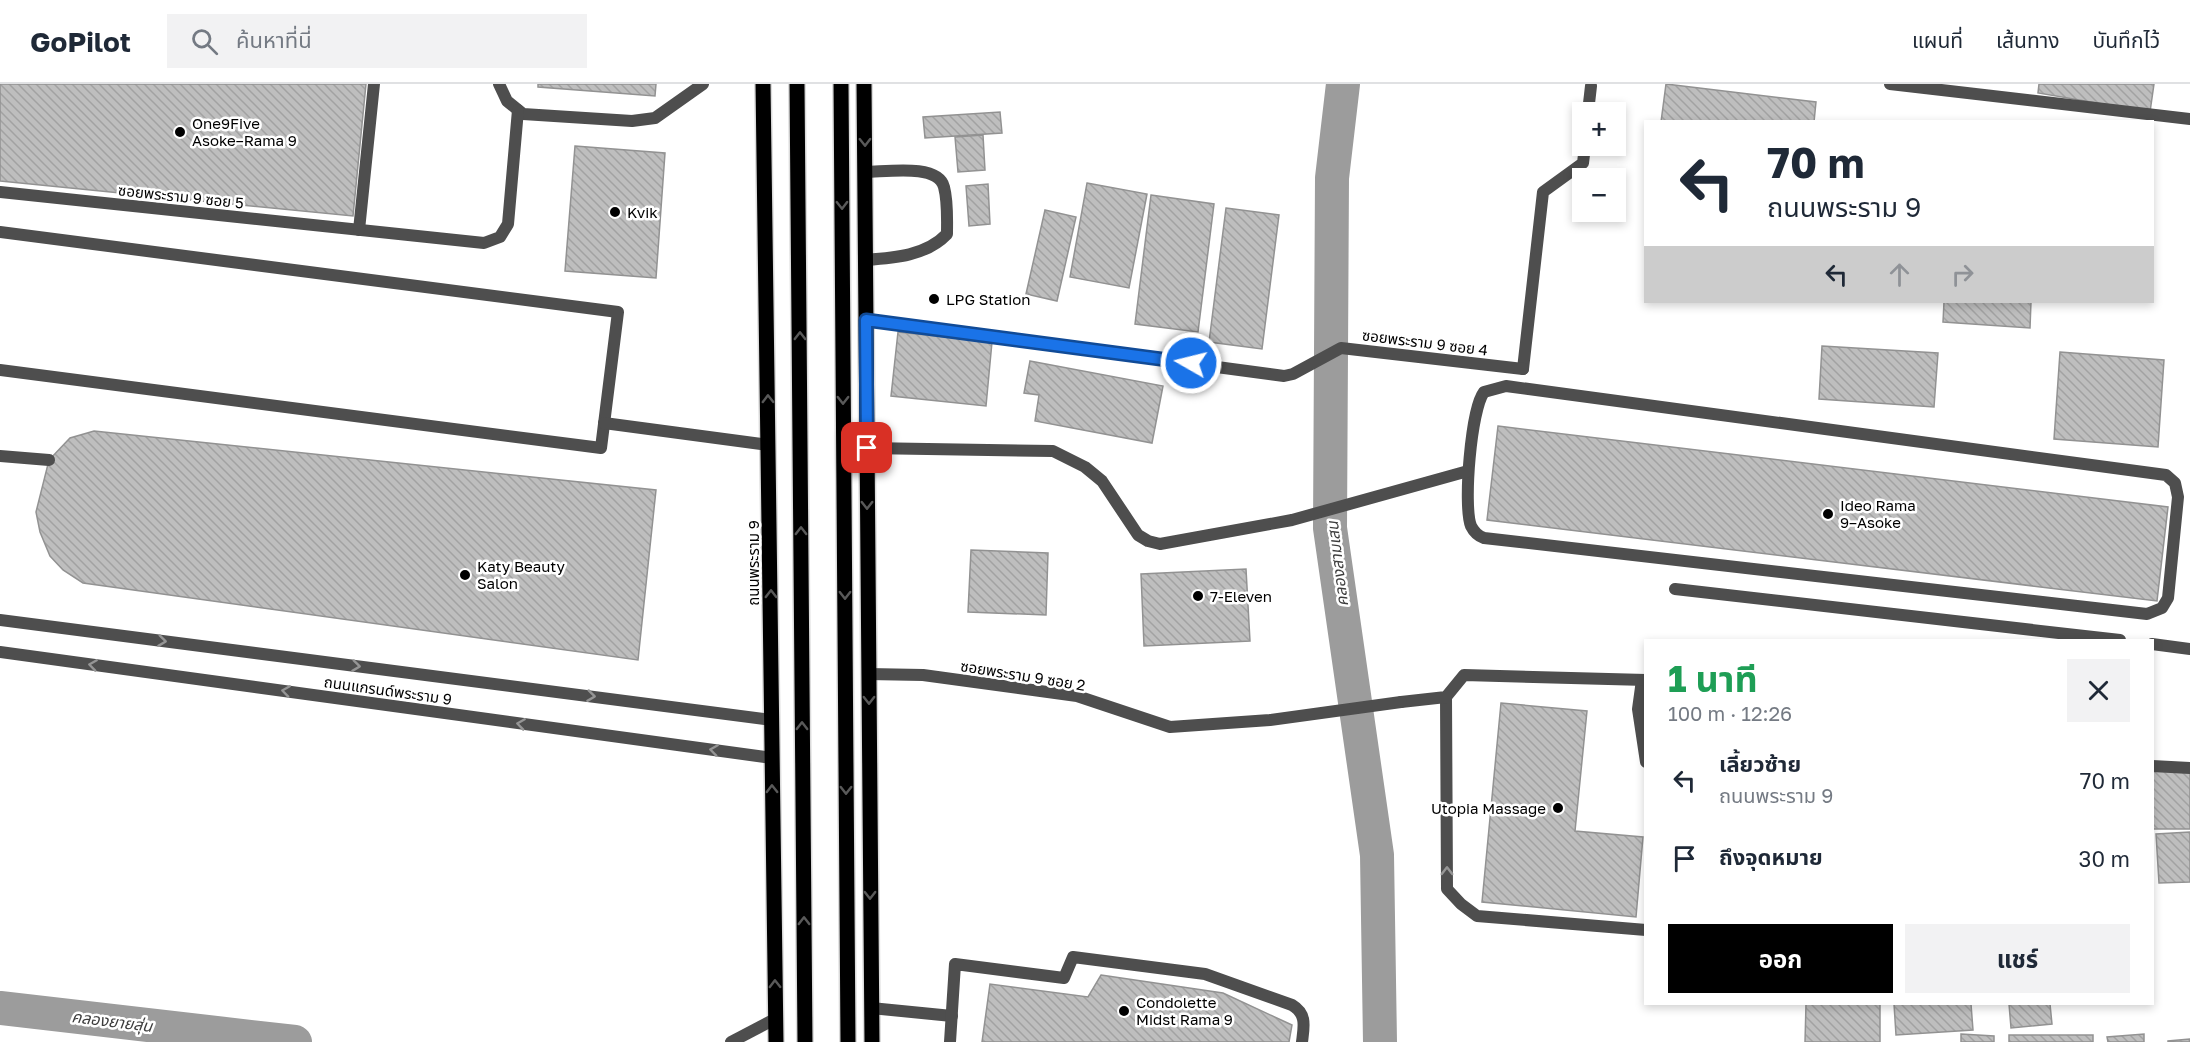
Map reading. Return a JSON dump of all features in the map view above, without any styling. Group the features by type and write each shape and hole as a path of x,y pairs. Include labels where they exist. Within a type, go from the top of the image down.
{"main road":[{"name":"ถนนพระราม 9","path":"763,84 776,1042"},
{"path":"797,84 805,1042"},
{"path":"841,84 848,1042"},
{"path":"864,84 872,1042"}],"street":[{"path":"359,230 374,84"},
{"path":"499,84 507,101 523,114 632,121 655,118 703,84"},
{"path":"1890,84 2190,119"},
{"path":"1589,102 1591,86"},
{"name":"ซอยพระราม 9 ซอย 5","path":"0,192 484,243 500,237 508,224 518,110"},
{"name":"ซอยพระราม 9 ซอย 4","path":"866,320 1284,376 1293,374 1341,348 1523,369 1542,192 1583,163 1584,156"},
{"path":"865,260 913,254 939,243 947,234 944,185 937,175 921,171 866,172"},
{"path":"0,232 618,312 601,448 0,370"},
{"path":"1506,386 2160,473 2171,478 2178,497 2168,598 2157,612 2147,614 1484,538 1475,533 1470,521 1468,471 1479,399 1491,389 1506,386"},
{"path":"604,423 769,445"},
{"path":"867,448 1053,451 1085,467 1102,481 1138,535 1148,542 1160,544 1278,523 1468,471"},
{"path":"0,456 50,460"},
{"path":"1675,589 2111,639"},
{"name":"ถนนแกรนด์พระราม 9","path":"0,620 772,720"},
{"path":"2154,644 2190,649"},
{"name":"ถนนแกรนด์พระราม 9","path":"0,652 772,758"},
{"name":"ซอยพระราม 9 ซอย 2","path":"868,674 923,675 1077,696 1170,727 1270,720 1446,697"},
{"path":"1644,749 1638,709 1644,680 1464,675 1446,697 1447,889 1461,904 1478,916 1644,930"},
{"path":"2154,766 2190,768"},
{"path":"950,1042 955,964 1064,978 1073,957 1205,974 1292,1005 1300,1010 1304,1020 1302,1042"},
{"path":"871,1008 952,1016"},
{"path":"731,1042 775,1019"}],"building":[{"name":"One9Five Asoke–Rama 9","path":"0,84 366,84 353,216 0,181"},
{"path":"538,84 656,84 655,96 538,87"},
{"path":"1666,84 1816,102 1814,120 1661,120"},
{"path":"2039,84 2154,84 2150,112 2038,93"},
{"path":"1000,112 1002,133 925,138 923,117"},
{"path":"983,135 985,170 958,172 955,137"},
{"name":"Kvik","path":"575,146 665,153 656,278 565,271"},
{"path":"1087,183 1147,194 1129,288 1070,277"},
{"path":"988,184 990,224 969,226 966,186"},
{"path":"1151,195 1214,204 1198,332 1135,324"},
{"path":"1226,208 1279,215 1262,349 1209,342"},
{"path":"1045,210 1076,217 1057,301 1026,294"},
{"path":"1944,303 2031,303 2030,328 1943,322"},
{"path":"898,332 992,342 986,406 891,396"},
{"path":"1822,346 1938,353 1934,407 1819,399"},
{"path":"2060,352 2164,360 2158,447 2054,439"},
{"path":"1030,361 1163,386 1152,443 1035,421 1039,395 1024,393"},
{"name":"Ideo Rama 9–Asoke","path":"1498,426 2168,507 2157,601 1487,520"},
{"path":"94,431 656,490 638,660 83,583 63,570 50,556 40,532 36,512 49,460 70,438"},
{"path":"971,550 1048,553 1046,615 968,612"},
{"path":"1246,569 1250,641 1144,646 1141,574"},
{"path":"1501,703 1587,711 1575,831 1643,837 1636,917 1482,902"},
{"path":"2154,771 2190,771 2190,829 2154,829"},
{"path":"2190,832 2190,882 2159,883 2156,834"},
{"name":"Condolette Midst Rama 9","path":"1101,975 1223,993 1292,1025 1289,1042 982,1042 990,984 1088,997"},
{"path":"1806,1005 1880,1005 1880,1042 1805,1042"},
{"path":"1894,1005 1971,1005 1973,1030 1896,1035"},
{"path":"2009,1005 2050,1005 2052,1024 2011,1028"},
{"path":"1961,1034 1994,1036 1994,1042 1961,1042"},
{"path":"2144,1034 2144,1042 2108,1042 2107,1037"},
{"path":"2009,1035 2093,1035 2093,1042 2009,1042"},
{"path":"2190,1039 2190,1042 2168,1042 2168,1041"}],"waterway":[{"name":"คลองสามเสน","path":"1343,84 1332,178 1330,528 1377,855 1380,1042"},
{"name":"คลองยายสุ่น","path":"0,1008 295,1042"}],"place":[{"name":"One9Five Asoke–Rama 9","path":"180,132"},
{"name":"Kvik","path":"615,212"},
{"name":"LPG Station","path":"934,299"},
{"name":"Ideo Rama 9–Asoke","path":"1828,514"},
{"name":"Katy Beauty Salon","path":"465,575"},
{"name":"7-Eleven","path":"1198,596"},
{"name":"Utopia Massage","path":"1558,808"},
{"name":"Condolette Midst Rama 9","path":"1124,1011"}],"route":[{"path":"867,448 866,320 1191,363"}]}
